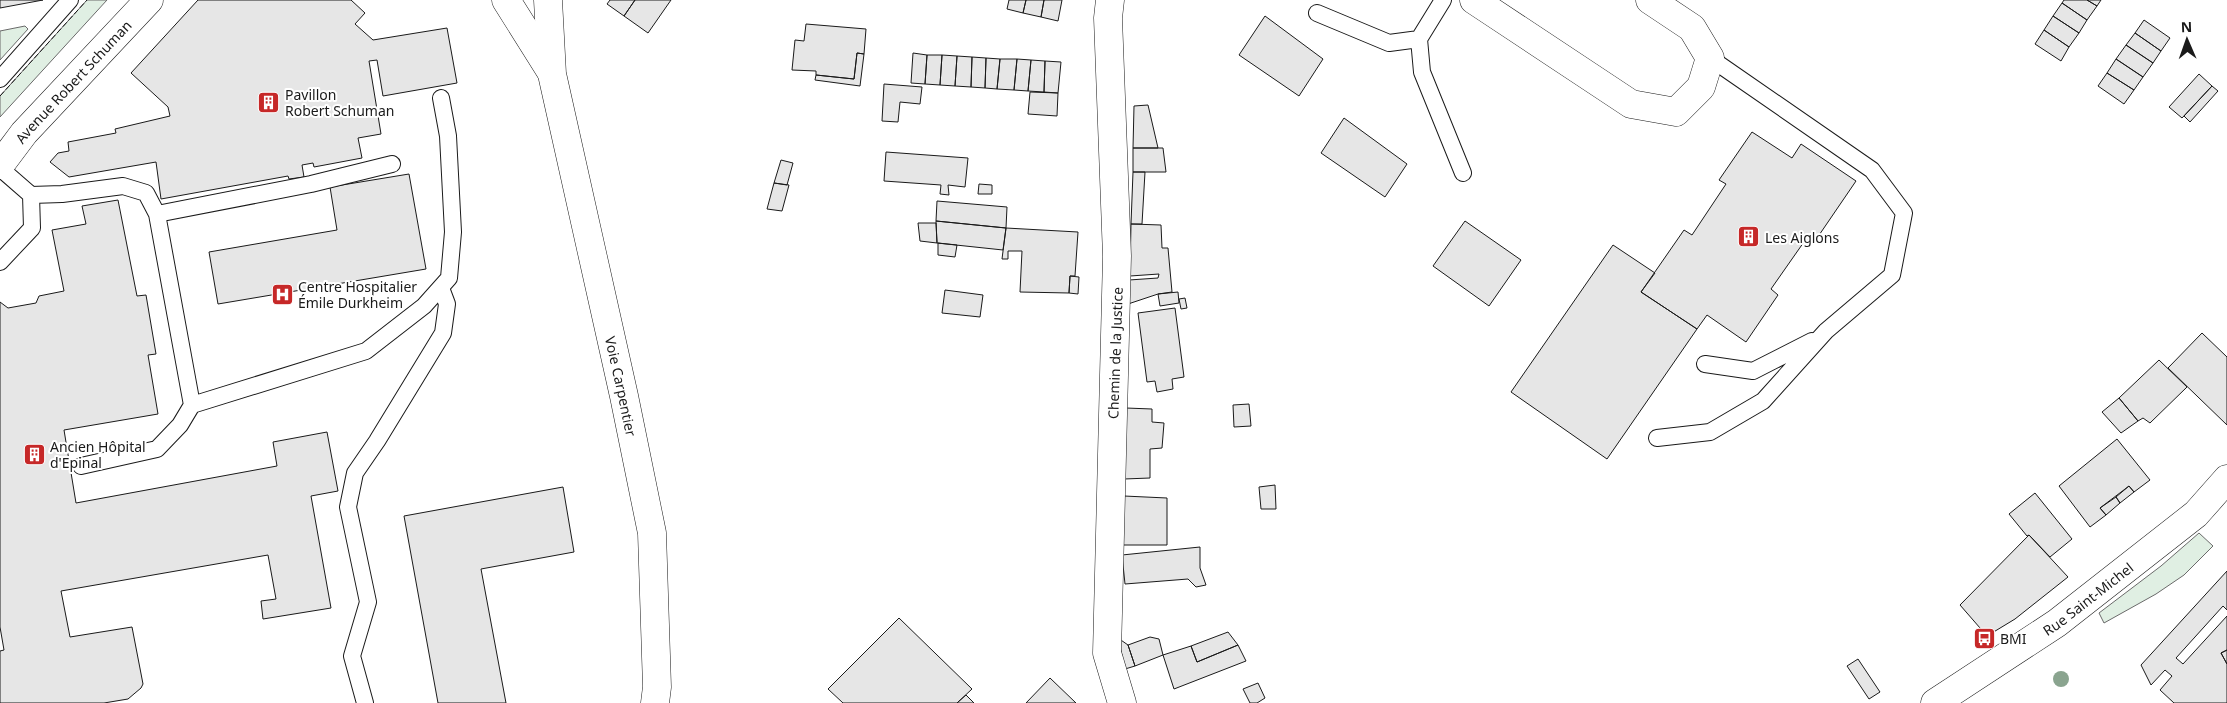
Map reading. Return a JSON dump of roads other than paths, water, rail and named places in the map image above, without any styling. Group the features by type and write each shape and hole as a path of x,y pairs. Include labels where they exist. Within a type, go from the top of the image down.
{"street":[{"name":"Avenue Robert Schuman","path":"0,167 24,133 149,0"},
{"name":"Voie Carpentier","path":"506,0 552,74"},
{"name":"Voie Carpentier","path":"548,0 552,74 624,396 652,533 657,687 655,703"},
{"name":"Chemin de la Justice","path":"1110,0 1108,18 1118,256 1107,653 1122,703"},
{"path":"1474,0 1631,104 1676,112 1701,87 1710,58 1692,28 1650,0"},
{"name":"Rue Saint-Michel","path":"1935,703 2057,623 2196,514 2227,479"}],"lane":[{"path":"0,79 70,0"},
{"path":"1443,0 1419,39 1422,72 1463,173"},
{"path":"1317,13 1389,43 1419,39"},
{"path":"1657,438 1710,432 1764,401 1821,336 1892,275 1904,213 1872,170 1710,58"},
{"path":"192,405 366,351 424,306 441,288 449,278 453,232 448,136 441,98"},
{"path":"158,214 311,184 392,164"},
{"path":"0,167 32,195 62,194 123,186 146,193 158,214 192,405 180,425 157,449 81,466"},
{"path":"0,262 32,228 32,195"},
{"path":"365,703 352,656 368,602 348,507 355,473 443,333 447,304 441,288"},
{"path":"1705,364 1753,371 1821,336"}],"place":[{"name":"Pavillon Robert Schuman","path":"269,102"},
{"name":"Les Aiglons","path":"1749,237"},
{"name":"Centre Hospitalier Émile Durkheim","path":"282,294"},
{"name":"Ancien Hôpital d'Epinal","path":"34,454"},
{"name":"BMI","path":"1984,638"}]}
